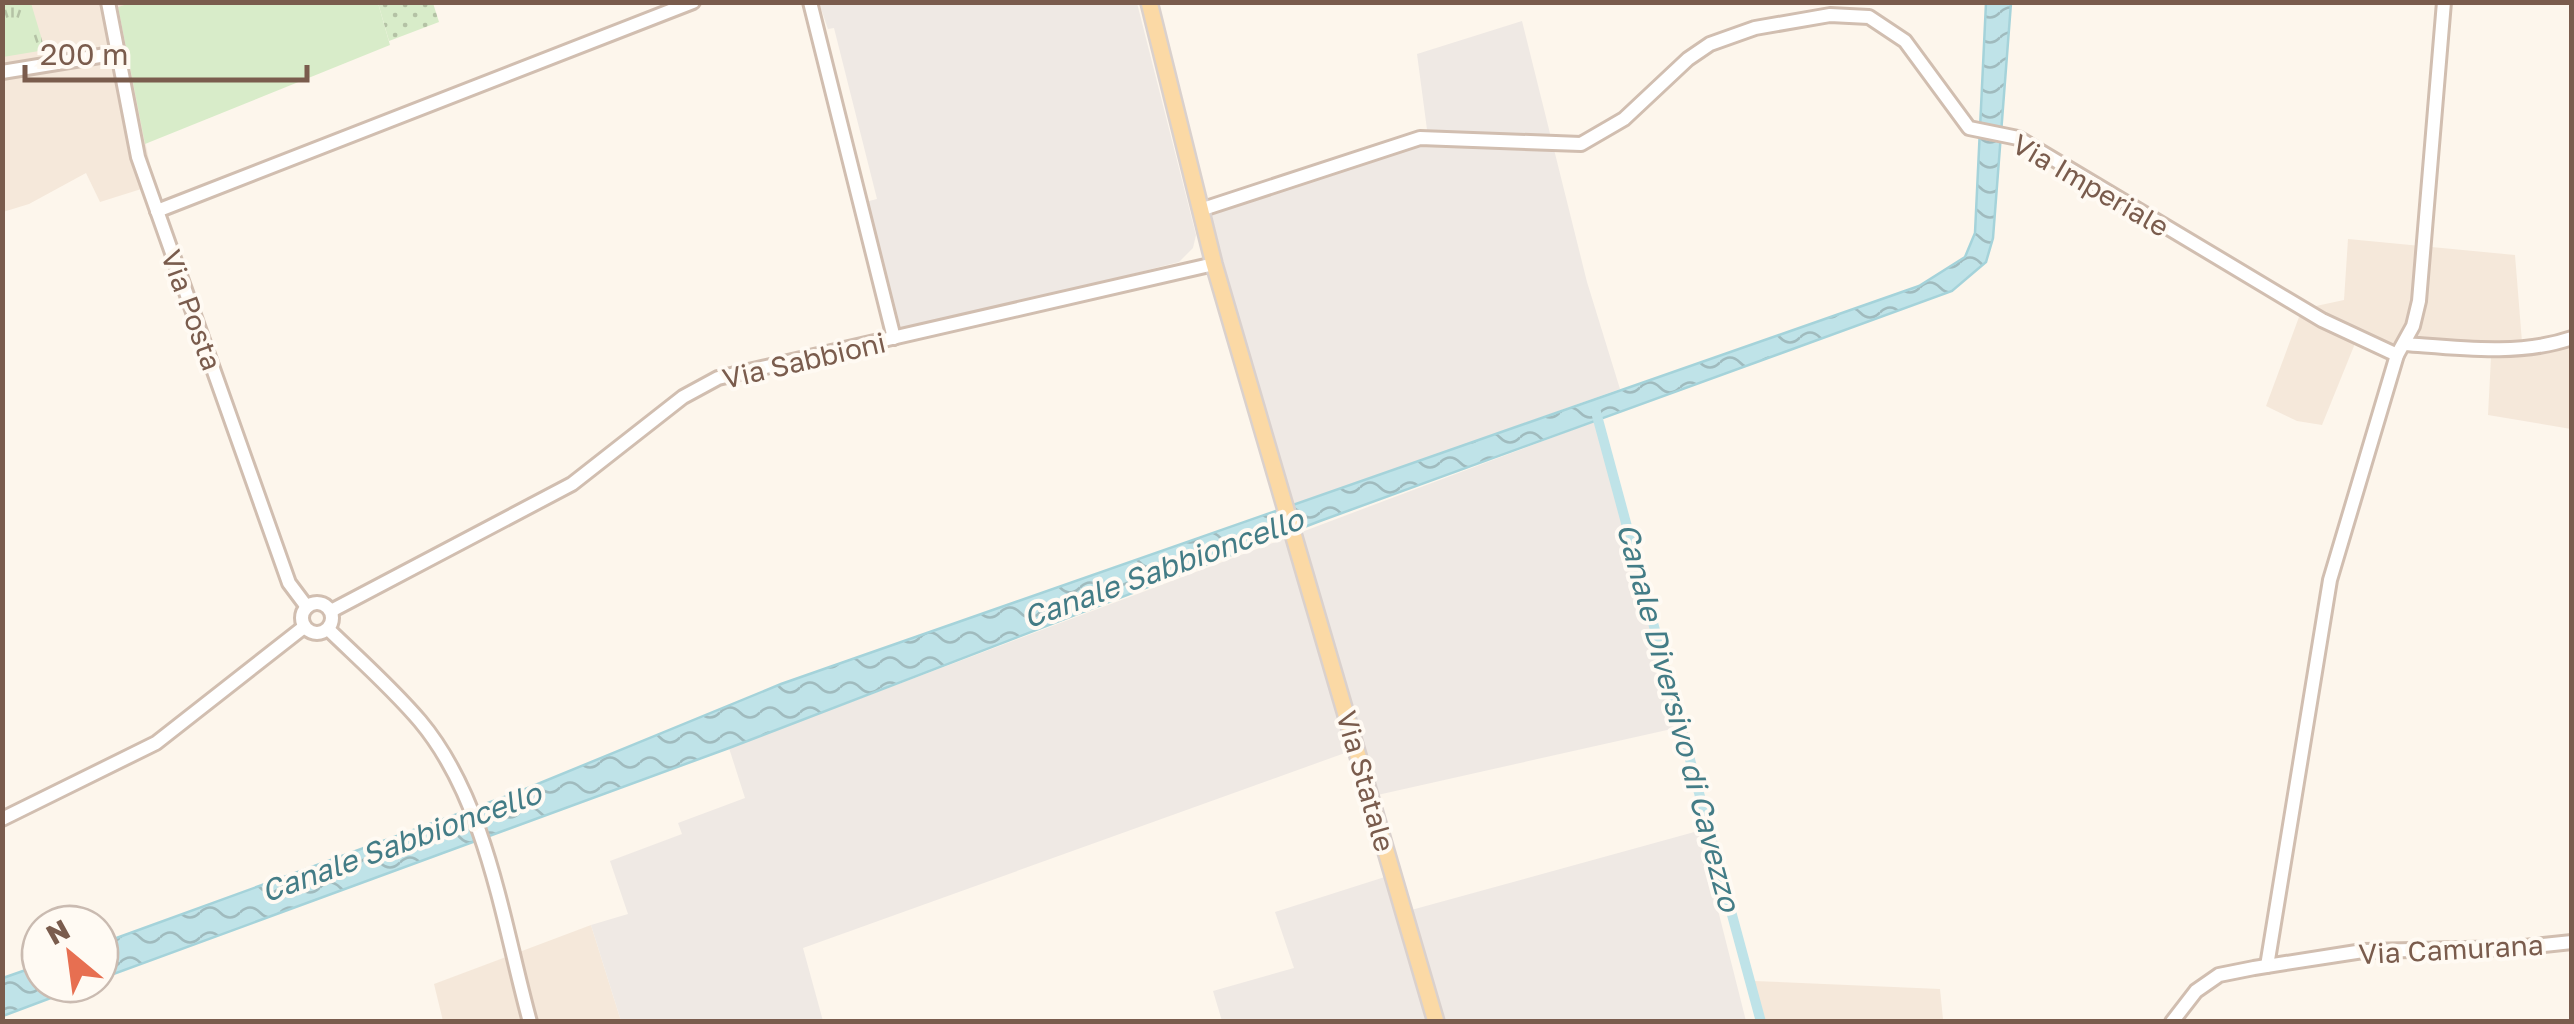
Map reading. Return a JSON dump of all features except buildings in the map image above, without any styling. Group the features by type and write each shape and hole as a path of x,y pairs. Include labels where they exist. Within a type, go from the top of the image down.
{"main road":[{"name":"Via Statale","path":"1150,2 1214,264 1436,1022"}],"street":[{"name":"Via Posta","path":"108,2 135,144 157,211 290,583 307,607"},
{"path":"157,211 693,2"},
{"path":"2267,966 2330,580 2401,350 2420,302 2444,2"},
{"path":"808,7 894,338"},
{"name":"Via Imperiale","path":"1200,210 1420,138 1581,144 1624,120 1694,54 1710,44 1755,28 1830,14 1869,18 1904,40 1962,122 1978,134 2008,134 2322,320 2401,350"},
{"path":"2,72 118,53"},
{"name":"Via Sabbioni","path":"331,611 572,484 707,384 1214,264"},
{"path":"2401,350 2552,344 2572,338"},
{"path":"317,603 331,611 328,630 313,633 304,627 302,616 307,607 317,603"},
{"path":"2,818 156,743 304,627"},
{"path":"328,630 421,722 466,805 480,840 530,1022"},
{"name":"Via Camurana","path":"2172,1022 2196,991 2219,975 2363,951 2516,948 2572,942"}],"shaded area":[{"path":"3,3 133,3 118,7 154,185 100,202 86,173 29,204 3,212"},
{"path":"819,3 1137,3 1196,235 1193,248 1179,262 900,333 865,202 877,199 834,28 828,29"},
{"path":"1522,21 1587,282 1620,389 1291,506 1207,206 1428,137 1417,54"},
{"path":"2348,239 2515,255 2522,342 2571,340 2571,429 2488,415 2491,358 2356,341 2322,425 2297,421 2266,406 2302,309 2344,300"},
{"path":"1596,421 1685,726 1373,796 1356,749 803,948 823,1021 621,1021 591,925 628,914 610,861 682,834 678,823 745,798 729,748"},
{"path":"1698,831 1746,1021 1222,1021 1213,991 1294,968 1275,912 1391,875 1404,912"},
{"path":"591,925 621,1021 443,1021 434,984"},
{"path":"1754,981 1940,989 1943,1019 1764,1021"}],"green space":[{"path":"3,2 31,3 45,50 3,57"},
{"path":"133,2 378,3 390,45 145,144 118,7"},
{"path":"378,3 433,3 439,22 389,41"}],"water":[{"name":"Canale Sabbioncello","path":"1986,3 2011,3 1993,238 1986,262 1952,291 1320,521 729,748 120,972 120,937 523,790 781,684 1919,286 1965,257 1975,233"},
{"path":"20,972 20,1004 35,1004 3,1016 3,978"}],"waterway":[{"name":"Canale Diversivo di Cavezzo","path":"1596,412 1761,1022"}]}
